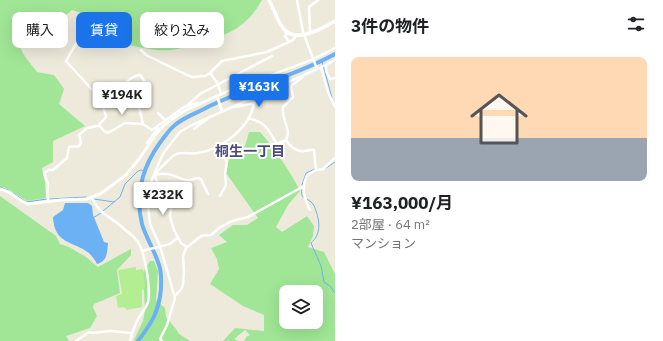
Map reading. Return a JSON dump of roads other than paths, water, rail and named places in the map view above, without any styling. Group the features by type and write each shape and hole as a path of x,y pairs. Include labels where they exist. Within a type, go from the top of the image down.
{"main road":[{"path":"269,0 283,28 288,33 296,36 310,32 335,21"}],"street":[{"path":"297,0 304,34 317,68"},
{"path":"310,32 309,7 318,0"},
{"path":"288,33 286,36 289,42"},
{"path":"141,50 146,55 187,75 199,76 210,73 222,61 267,52 289,42 296,38 296,36"},
{"path":"76,44 66,61 105,104"},
{"path":"0,189 11,193 24,203 28,204 92,198 126,175 160,129 184,112 222,94 314,60 335,48"},
{"path":"267,52 267,58"},
{"path":"99,125 108,133 125,123 143,124 152,130 187,106 200,94 272,56"},
{"path":"229,108 335,60"},
{"path":"326,65 326,71 330,79 335,78"},
{"path":"321,67 328,92 335,107"},
{"path":"210,73 218,84 222,94"},
{"path":"49,202 47,196 48,184 44,173 49,170 53,170 67,158 69,147 79,146 81,144 79,135 87,128 99,125 106,117 103,106 114,96 117,90 137,75 140,75 147,84 150,93 150,96 139,101"},
{"path":"248,118 263,123 277,144 286,140 289,134 283,117 283,107 293,97 292,85 304,75"},
{"path":"124,85 139,101 143,124"},
{"path":"162,341 160,339 167,325 175,302 159,246 150,224 148,205 148,189 161,158 180,132 222,110 254,103 276,87"},
{"path":"217,97 222,110"},
{"path":"154,175 175,155 181,153 199,153 215,147 241,130 254,103"},
{"path":"187,106 200,104"},
{"path":"158,113 165,120"},
{"path":"194,129 208,120 213,114"},
{"path":"149,144 147,143 160,124"},
{"path":"286,140 290,147 301,152 309,149 314,150 316,170"},
{"path":"215,147 227,162 225,174 226,185 220,196"},
{"path":"310,210 303,194 307,175 316,170 323,169 335,158"},
{"path":"154,175 173,175 188,181 199,178 201,179 208,194"},
{"path":"154,175 163,193 171,204 172,222 178,237 181,243 187,247"},
{"path":"174,297 182,288 184,271 182,256 187,247 201,236 211,235 219,228 237,219 248,216 304,186"},
{"path":"92,198 103,214 114,220 137,241 142,251 147,278 148,299 146,306 136,322 130,341"},
{"path":"142,251 170,244 178,237"},
{"path":"76,341 89,332 133,333"}],"water":[{"path":"65,203 88,203 92,206 93,215 104,242 108,243 106,256 101,263 97,264 89,253 65,241 57,232 54,226 53,217 63,210"}],"waterway":[{"path":"138,341 154,317 161,289 160,268 142,224 139,200 143,177 158,146 172,127 189,116 236,94 303,69 335,54"},
{"path":"322,61 332,98"},
{"path":"326,168 335,162"},
{"path":"302,185 306,173 315,169"},
{"path":"103,211 120,197 125,184 138,171 145,171"},
{"path":"0,187 8,190"},
{"path":"302,189 302,196 313,204 318,220 319,228 317,236 311,243 321,266 324,282 330,286 335,293"},
{"path":"13,193 26,202 47,199"},
{"path":"50,199 86,197"},
{"path":"94,199 114,202"},
{"path":"93,218 101,213"}],"district":[{"name":"桐生一丁目","path":"250,151"}]}
